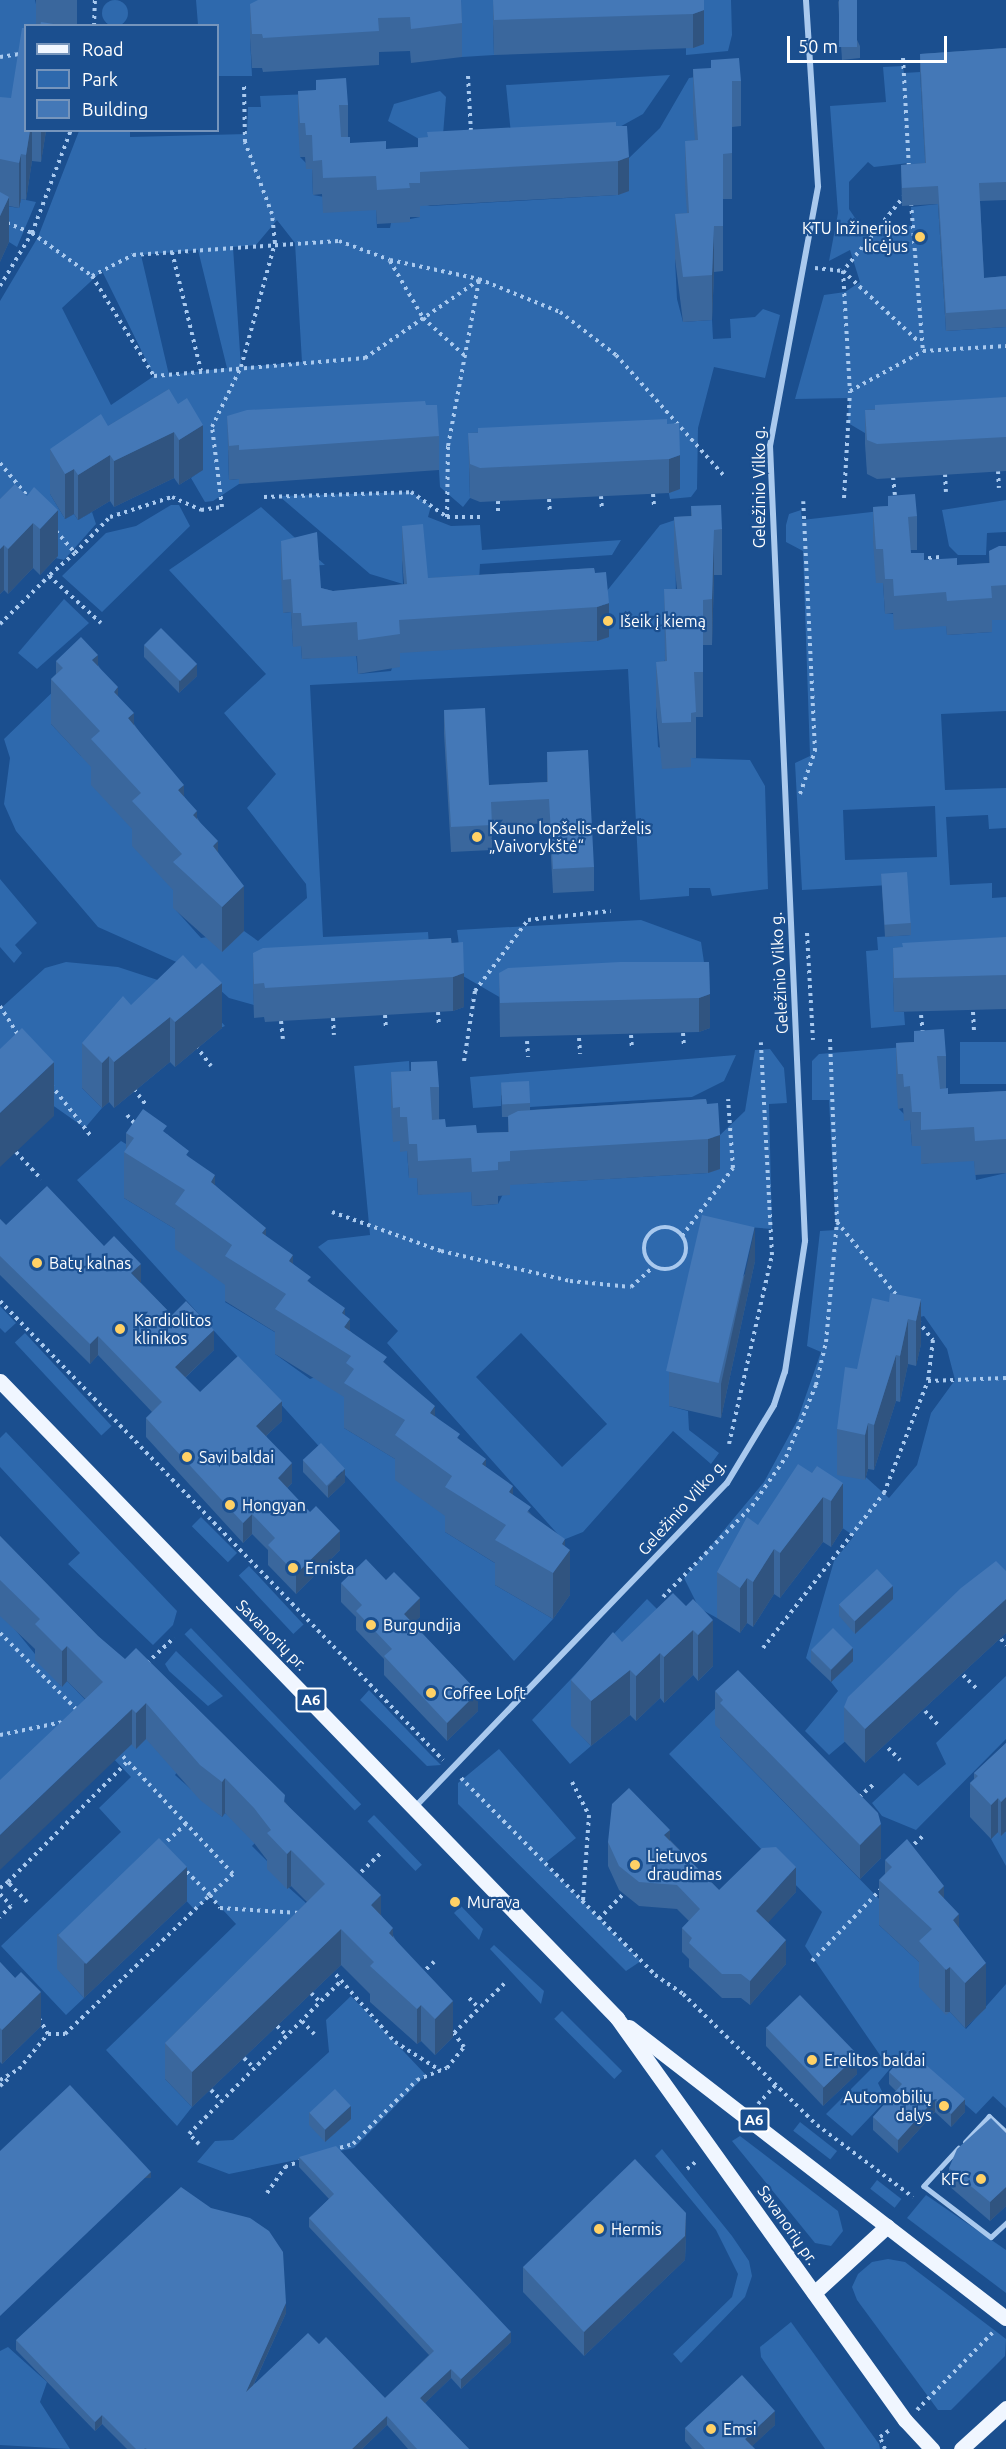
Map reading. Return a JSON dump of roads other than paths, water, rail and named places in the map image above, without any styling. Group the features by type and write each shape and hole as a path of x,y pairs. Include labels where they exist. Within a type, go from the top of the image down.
{"main road":[{"name":"Savanorių pr.","path":"0,1381 415,1807 617,2019 904,2420 932,2449"},
{"name":"Savanorių pr.","path":"617,2019 887,2226 1002,2322"},
{"path":"814,2293 887,2226"},
{"path":"961,2449 1006,2408"}],"street":[{"name":"Geležinio Vilko g.","path":"415,1807 727,1483 774,1405 785,1372 801,1297 805,1204 770,446 806,266 818,186 806,0"}],"lane":[{"path":"1006,2132 990,2116 924,2186 991,2237 1006,2223"}],"place":[{"name":"KTU Inžinerijos licėjus","path":"920,237"},
{"name":"Išeik į kiemą","path":"608,621"},
{"name":"Kauno lopšelis-darželis „Vaivorykštė“","path":"477,837"},
{"name":"Batų kalnas","path":"37,1263"},
{"name":"Kardiolitos klinikos","path":"120,1329"},
{"name":"Savi baldai","path":"187,1457"},
{"name":"Hongyan","path":"230,1505"},
{"name":"Ernista","path":"293,1568"},
{"name":"Burgundija","path":"371,1625"},
{"name":"Coffee Loft","path":"431,1693"},
{"name":"Lietuvos draudimas","path":"635,1865"},
{"name":"Murava","path":"455,1902"},
{"name":"Erelitos baldai","path":"812,2060"},
{"name":"Automobilių dalys","path":"944,2106"},
{"name":"KFC","path":"981,2179"},
{"name":"Hermis","path":"599,2229"},
{"name":"Emsi","path":"711,2429"}]}
